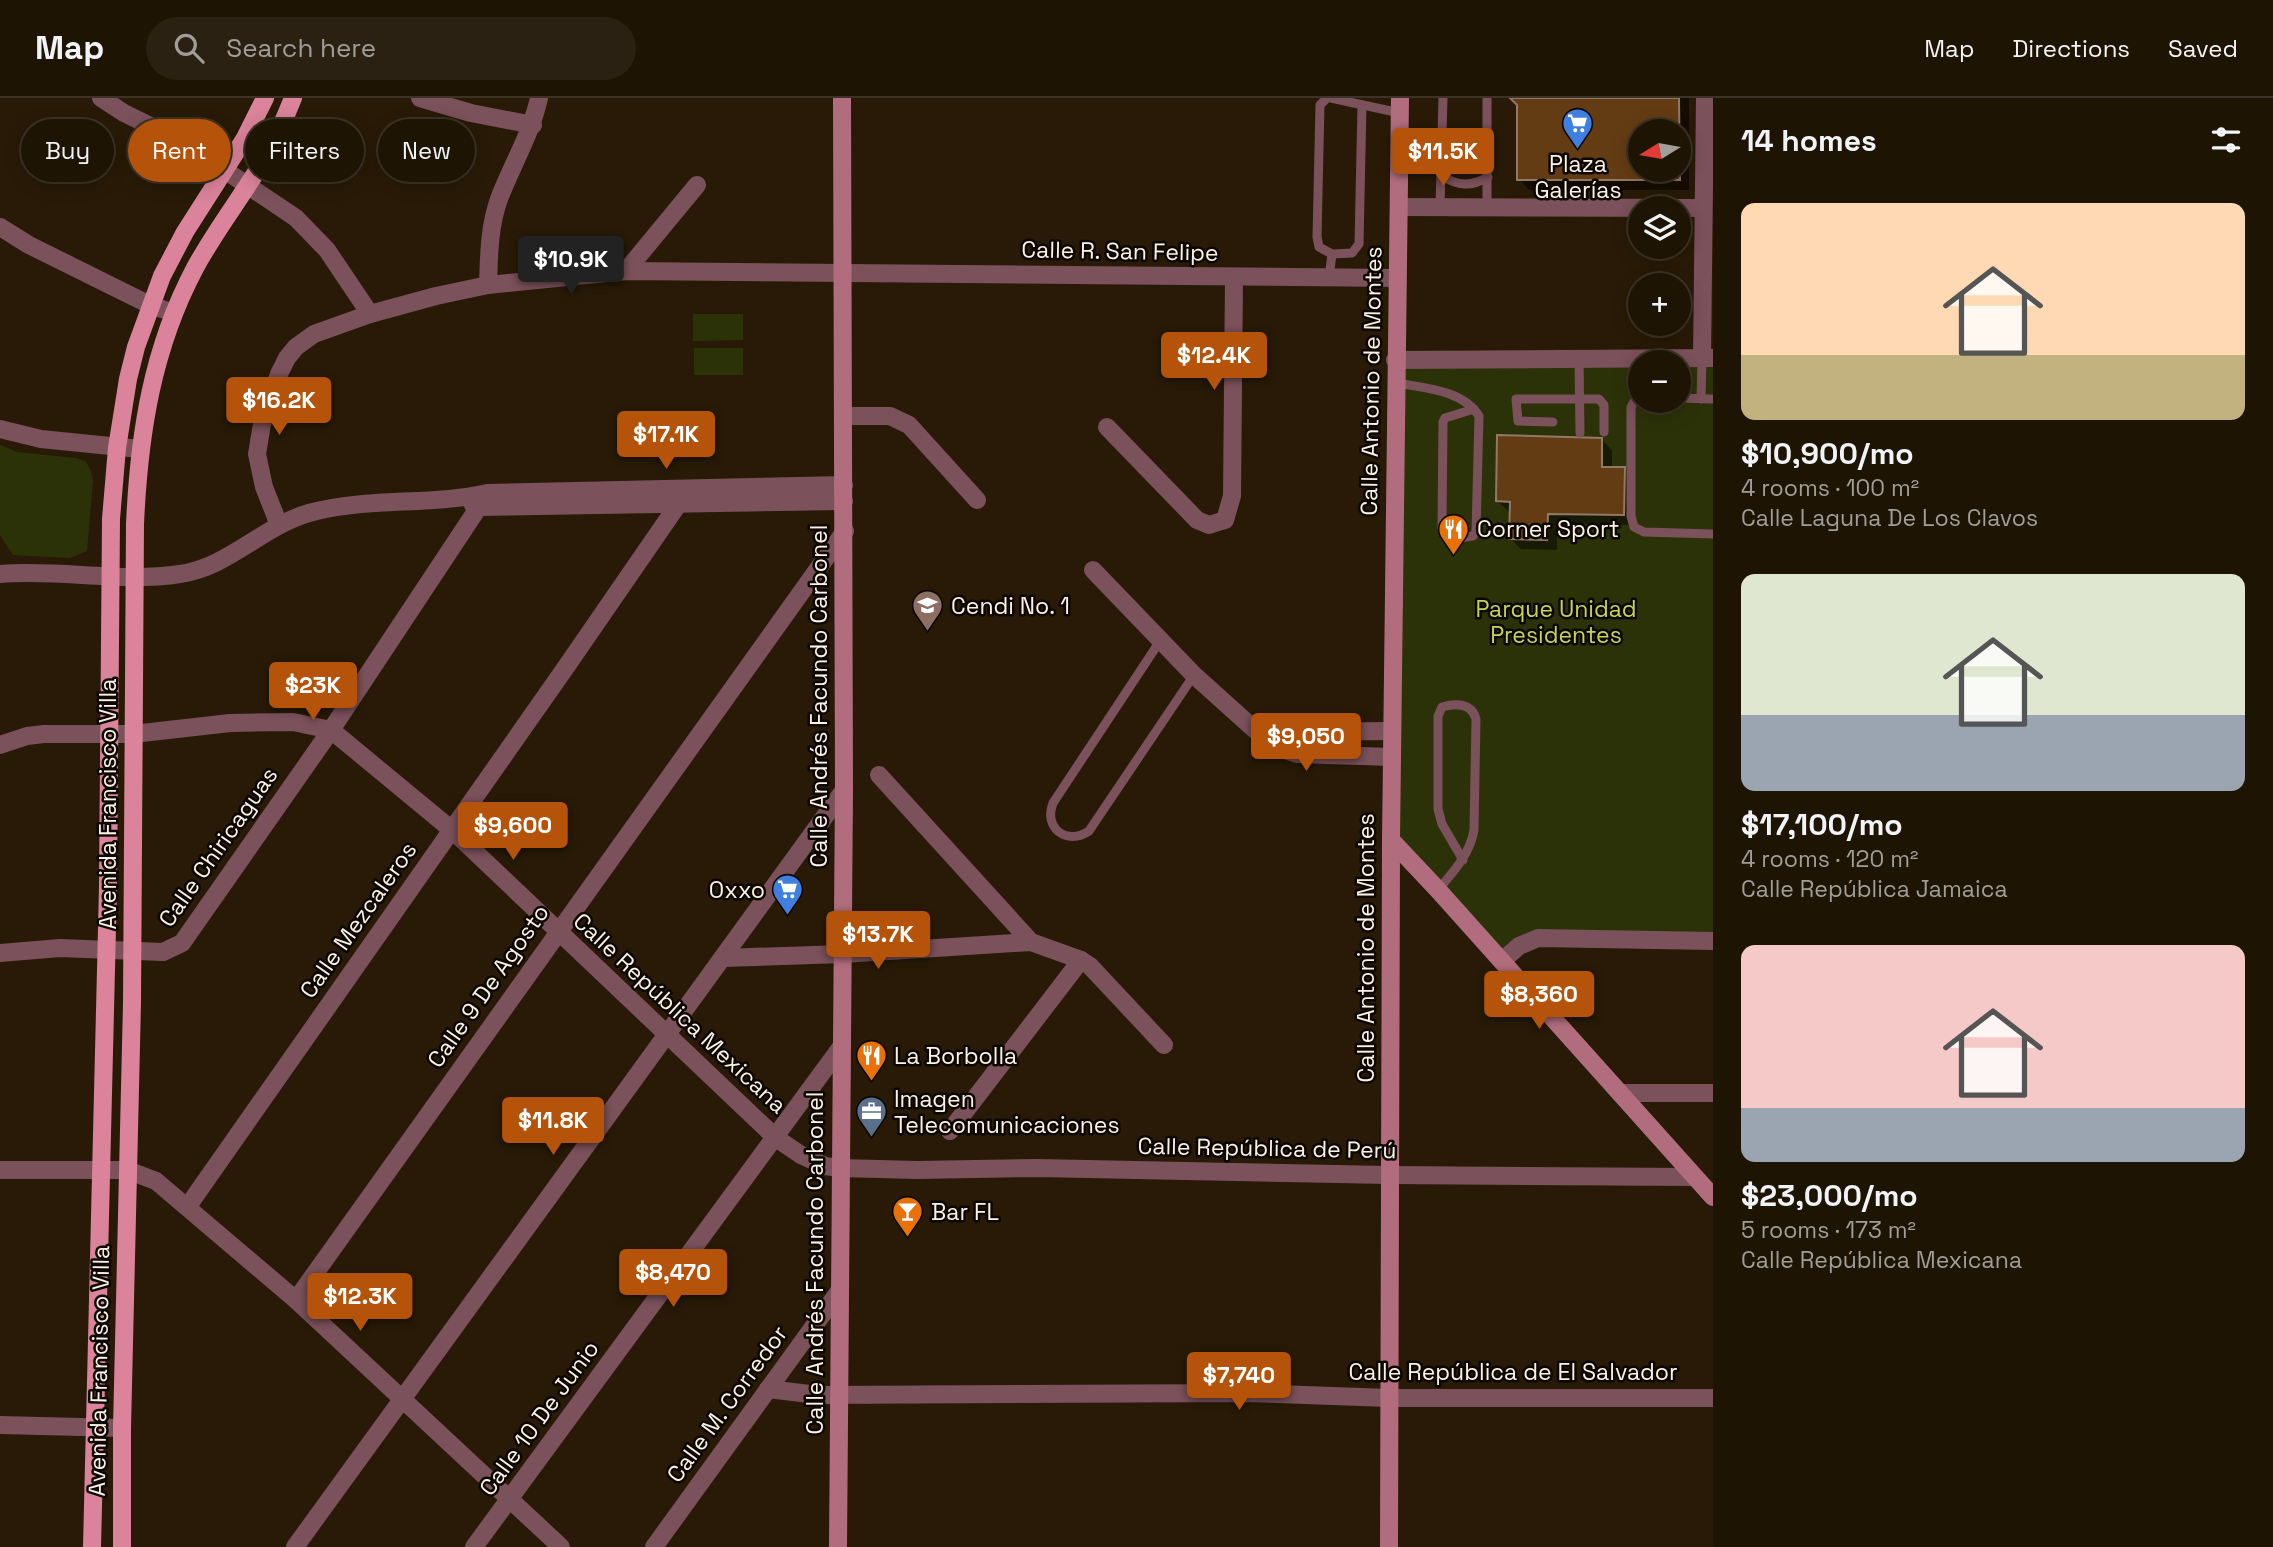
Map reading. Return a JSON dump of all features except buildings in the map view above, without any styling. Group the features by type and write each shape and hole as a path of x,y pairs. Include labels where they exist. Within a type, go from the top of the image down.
{"main road":[{"name":"Avenida Francisco Villa","path":"231,161 265,98"},
{"name":"Avenida Francisco Villa","path":"122,1547 132,951 135,524 140,449 156,364 174,313 197,266 268,153 293,98"},
{"name":"Calle Andrés Facundo Carbonel","path":"838,1547 845,531 842,98"},
{"name":"Calle Antonio de Montes","path":"1389,1547 1391,840 1400,106"},
{"name":"Avenida Francisco Villa","path":"92,1547 102,1169 113,481 128,379 150,305 185,232 218,182"},
{"path":"1391,840 1713,1197"}],"street":[{"path":"100,98 136,119"},
{"path":"420,98 471,113 533,125"},
{"path":"488,285 494,217 533,125 540,98"},
{"path":"1395,360 1708,358 1703,208 1705,98"},
{"path":"231,173 312,232 342,269 370,314"},
{"path":"626,271 697,185"},
{"path":"1399,207 1703,208"},
{"path":"0,227 29,245 150,305 174,313"},
{"name":"Calle R. San Felipe","path":"279,525 264,486 257,454 262,424 279,374 292,352 303,340 314,334 370,314 488,285 626,271 1396,278"},
{"path":"1107,427 1197,520 1209,525 1225,520 1232,496 1234,277"},
{"path":"844,416 890,416 909,425 977,500"},
{"path":"0,429 41,439 140,449"},
{"path":"0,575 22,573 135,577 167,576 198,570 214,565 279,525 307,514 337,507 461,499 844,493"},
{"name":"Calle Mezcaleros","path":"188,1206 683,497"},
{"name":"Calle Chiricaguas","path":"0,953 60,948 163,953 181,943 331,730 484,500"},
{"name":"Calle 9 De Agosto","path":"296,1300 845,531"},
{"path":"1093,570 1194,675 1264,740 1282,750 1297,754 1392,757"},
{"name":"Calle República Mexicana","path":"0,745 35,735 133,734 230,723 275,721 311,724 331,730 452,830 776,1138 801,1155 825,1166 840,1168"},
{"path":"1245,723 1286,732 1392,731"},
{"path":"879,775 1031,942 1044,949 1081,960 1096,971 1164,1045"},
{"path":"295,1547 844,790"},
{"path":"1502,961 1519,946 1538,939 1713,941"},
{"path":"723,958 842,954 1031,942"},
{"path":"950,1131 1081,960"},
{"name":"Calle 10 De Junio","path":"474,1547 841,1047"},
{"path":"1620,1093 1713,1093"},
{"name":"Calle República de Perú","path":"840,1168 1694,1177"},
{"path":"0,1170 127,1170 156,1181 296,1300 561,1547"},
{"name":"Calle M. Corredor","path":"654,1547 840,1290"},
{"name":"Calle República de El Salvador","path":"768,1389 839,1395 1249,1393 1389,1398 1713,1398"},
{"path":"0,1425 122,1428"}],"lane":[{"path":"1362,105 1359,244 1353,253 1332,254 1320,247 1317,237 1320,105 1329,98 1362,105 1400,106"},
{"path":"1440,207 1443,98"},
{"path":"1487,98 1487,207"},
{"path":"1442,176 1456,185 1475,184 1488,177"},
{"path":"1329,278 1332,254"},
{"path":"1702,399 1708,358"},
{"path":"1579,359 1580,433"},
{"path":"1395,383 1456,397 1474,409 1480,423 1476,532 1473,536 1459,538 1446,534 1442,528 1443,422 1445,418 1474,409"},
{"path":"1553,422 1518,421 1516,399 1599,399 1603,402 1604,432"},
{"path":"1691,399 1713,399"},
{"path":"1631,413 1631,516 1634,527 1644,532 1713,534"},
{"path":"1160,641 1053,803 1050,816 1055,830 1069,837 1082,836 1089,831 1194,675"},
{"path":"1438,890 1462,860 1473,839 1474,830 1476,719 1469,707 1450,705 1442,708 1438,716 1438,809 1442,824 1462,860"}],"green space":[{"path":"693,314 743,314 743,340 693,341"},
{"path":"694,348 743,348 743,375 694,375"},
{"name":"Parque Unidad Presidentes","path":"1691,361 1713,361 1713,946 1519,944 1500,957 1397,844 1400,363 1628,362 1628,413 1691,413"},
{"path":"0,445 17,452 76,458 86,462 93,481 87,551 70,558 13,555 0,535"}],"place":[{"name":"Plaza Galerías","path":"1578,150"},
{"name":"Corner Sport","path":"1454,556"},
{"name":"Cendi No. 1","path":"928,633"},
{"name":"Oxxo","path":"788,917"},
{"name":"La Borbolla","path":"871,1083"},
{"name":"Imagen Telecomunicaciones","path":"871,1139"},
{"name":"Bar FL","path":"908,1239"}]}
